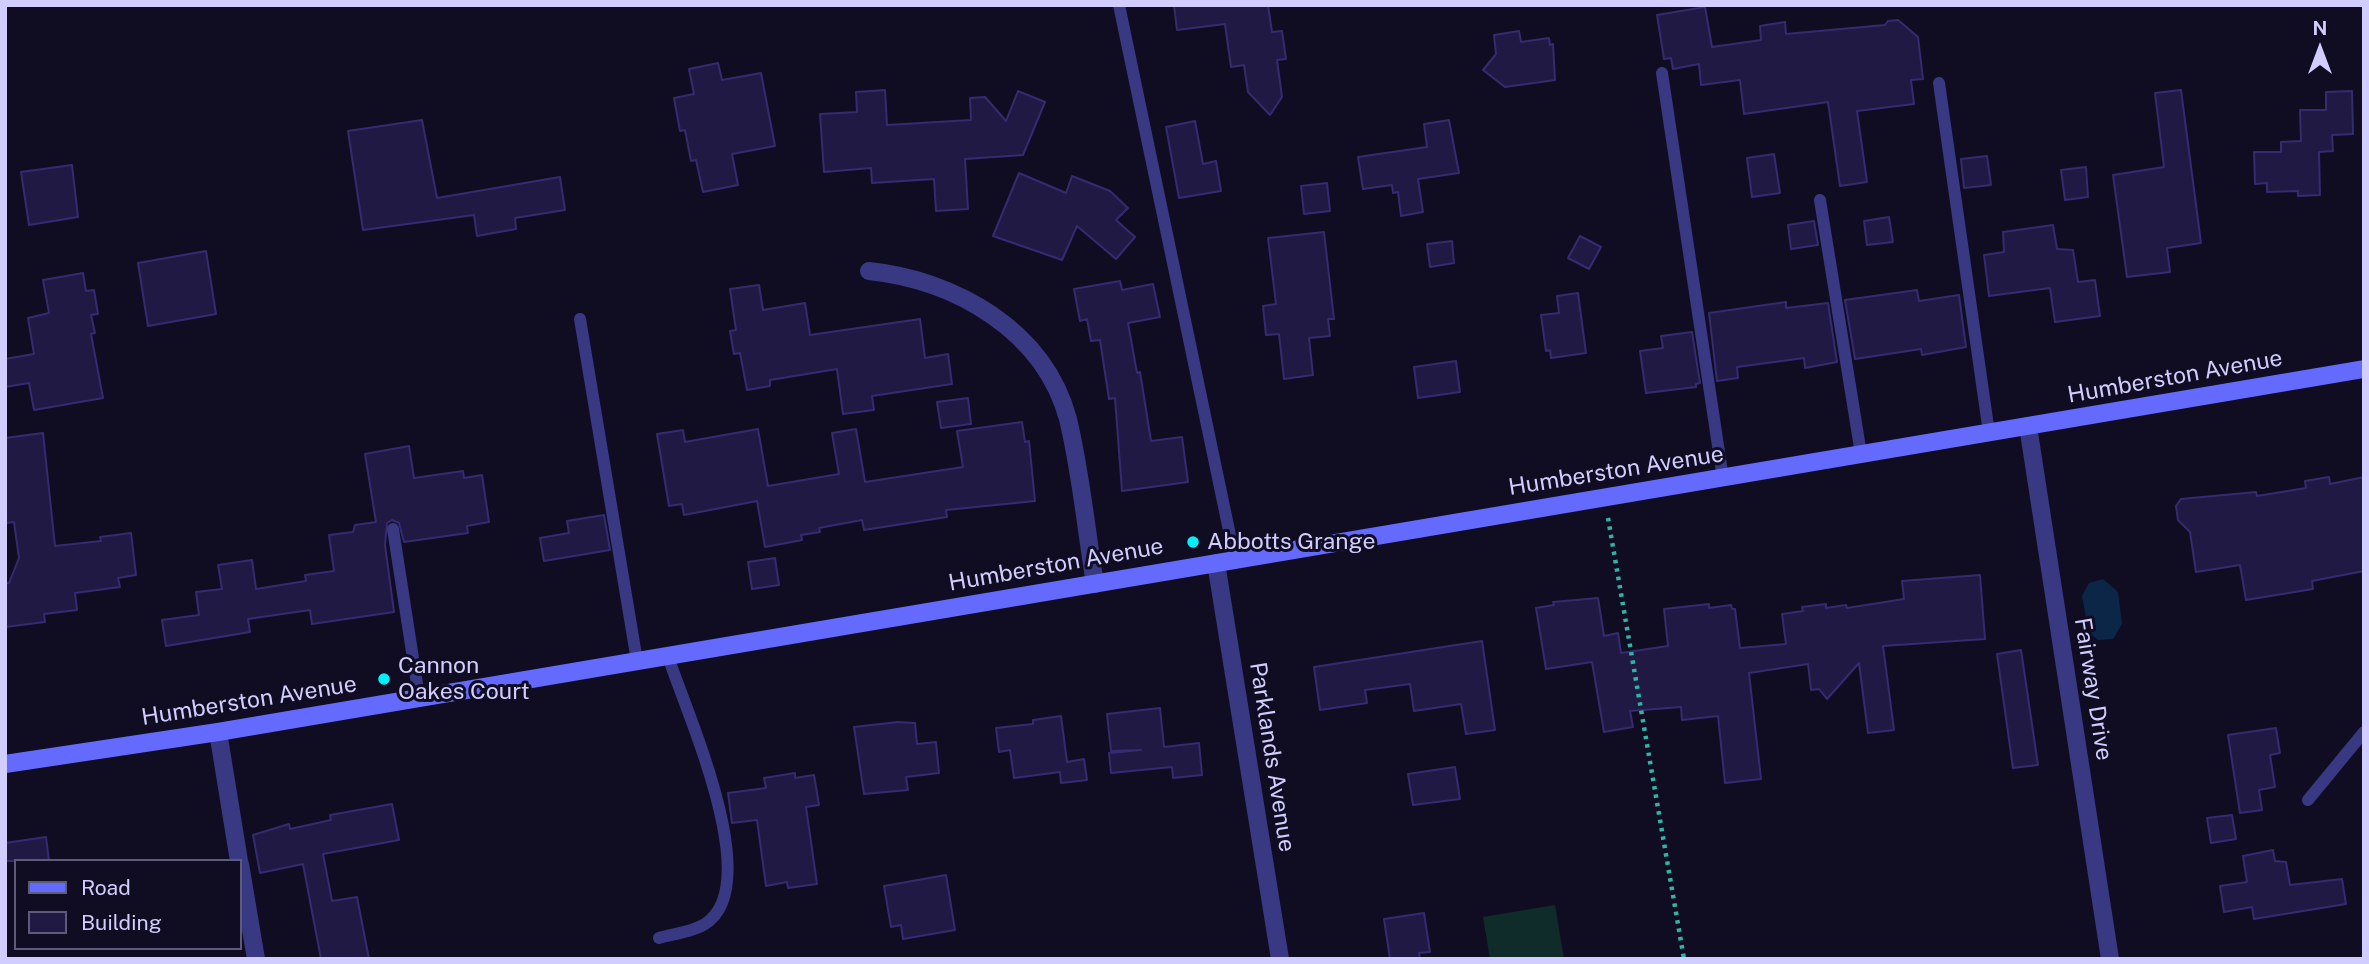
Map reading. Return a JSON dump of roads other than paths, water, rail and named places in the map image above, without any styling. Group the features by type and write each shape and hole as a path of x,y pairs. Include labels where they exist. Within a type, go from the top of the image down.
{"main road":[{"name":"Humberston Avenue","path":"5,764 218,732 2364,369"}],"street":[{"path":"869,271 898,274 954,291 1002,322 1041,366 1067,417 1095,584"},
{"name":"Fairway Drive","path":"2028,426 2109,959"},
{"name":"Parklands Avenue","path":"1216,563 1280,959"},
{"path":"218,732 239,859"},
{"path":"242,879 256,959"}],"lane":[{"path":"1119,5 1235,559"},
{"path":"1662,73 1723,479"},
{"path":"1939,83 1989,433"},
{"path":"1819,200 1861,454"},
{"path":"580,319 637,661"},
{"path":"393,529 419,697"},
{"path":"659,938 705,925 720,910 725,893 726,856 715,787 681,699 668,656"},
{"path":"2308,800 2364,732"}],"water":[{"path":"2103,579 2118,592 2122,624 2113,639 2098,640 2089,633 2082,596 2089,583"}],"place":[{"name":"Abbotts Grange","path":"1193,542"},
{"name":"Cannon Oakes Court","path":"384,679"}]}
